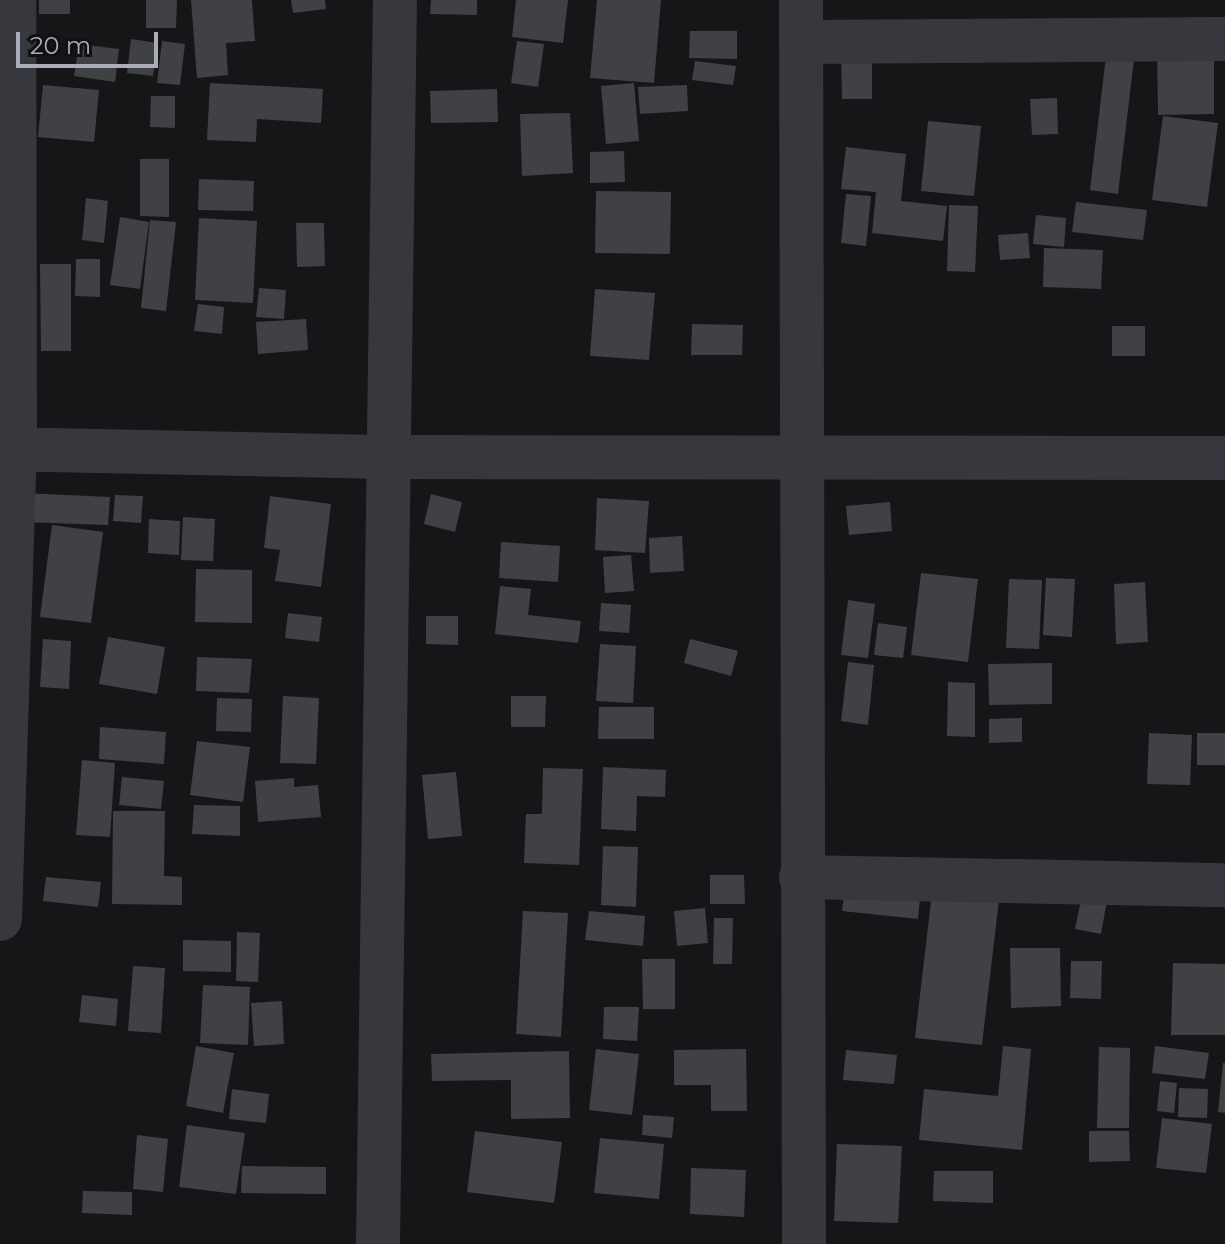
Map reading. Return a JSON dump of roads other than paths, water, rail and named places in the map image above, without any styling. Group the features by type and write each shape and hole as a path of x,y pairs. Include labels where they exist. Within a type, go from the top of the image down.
{"street":[{"path":"0,919 14,0"},
{"path":"378,1244 395,0"},
{"path":"804,1244 799,457 801,21 1225,39"},
{"path":"8,449 388,457 1225,458"},
{"path":"801,877 1225,885"}]}
